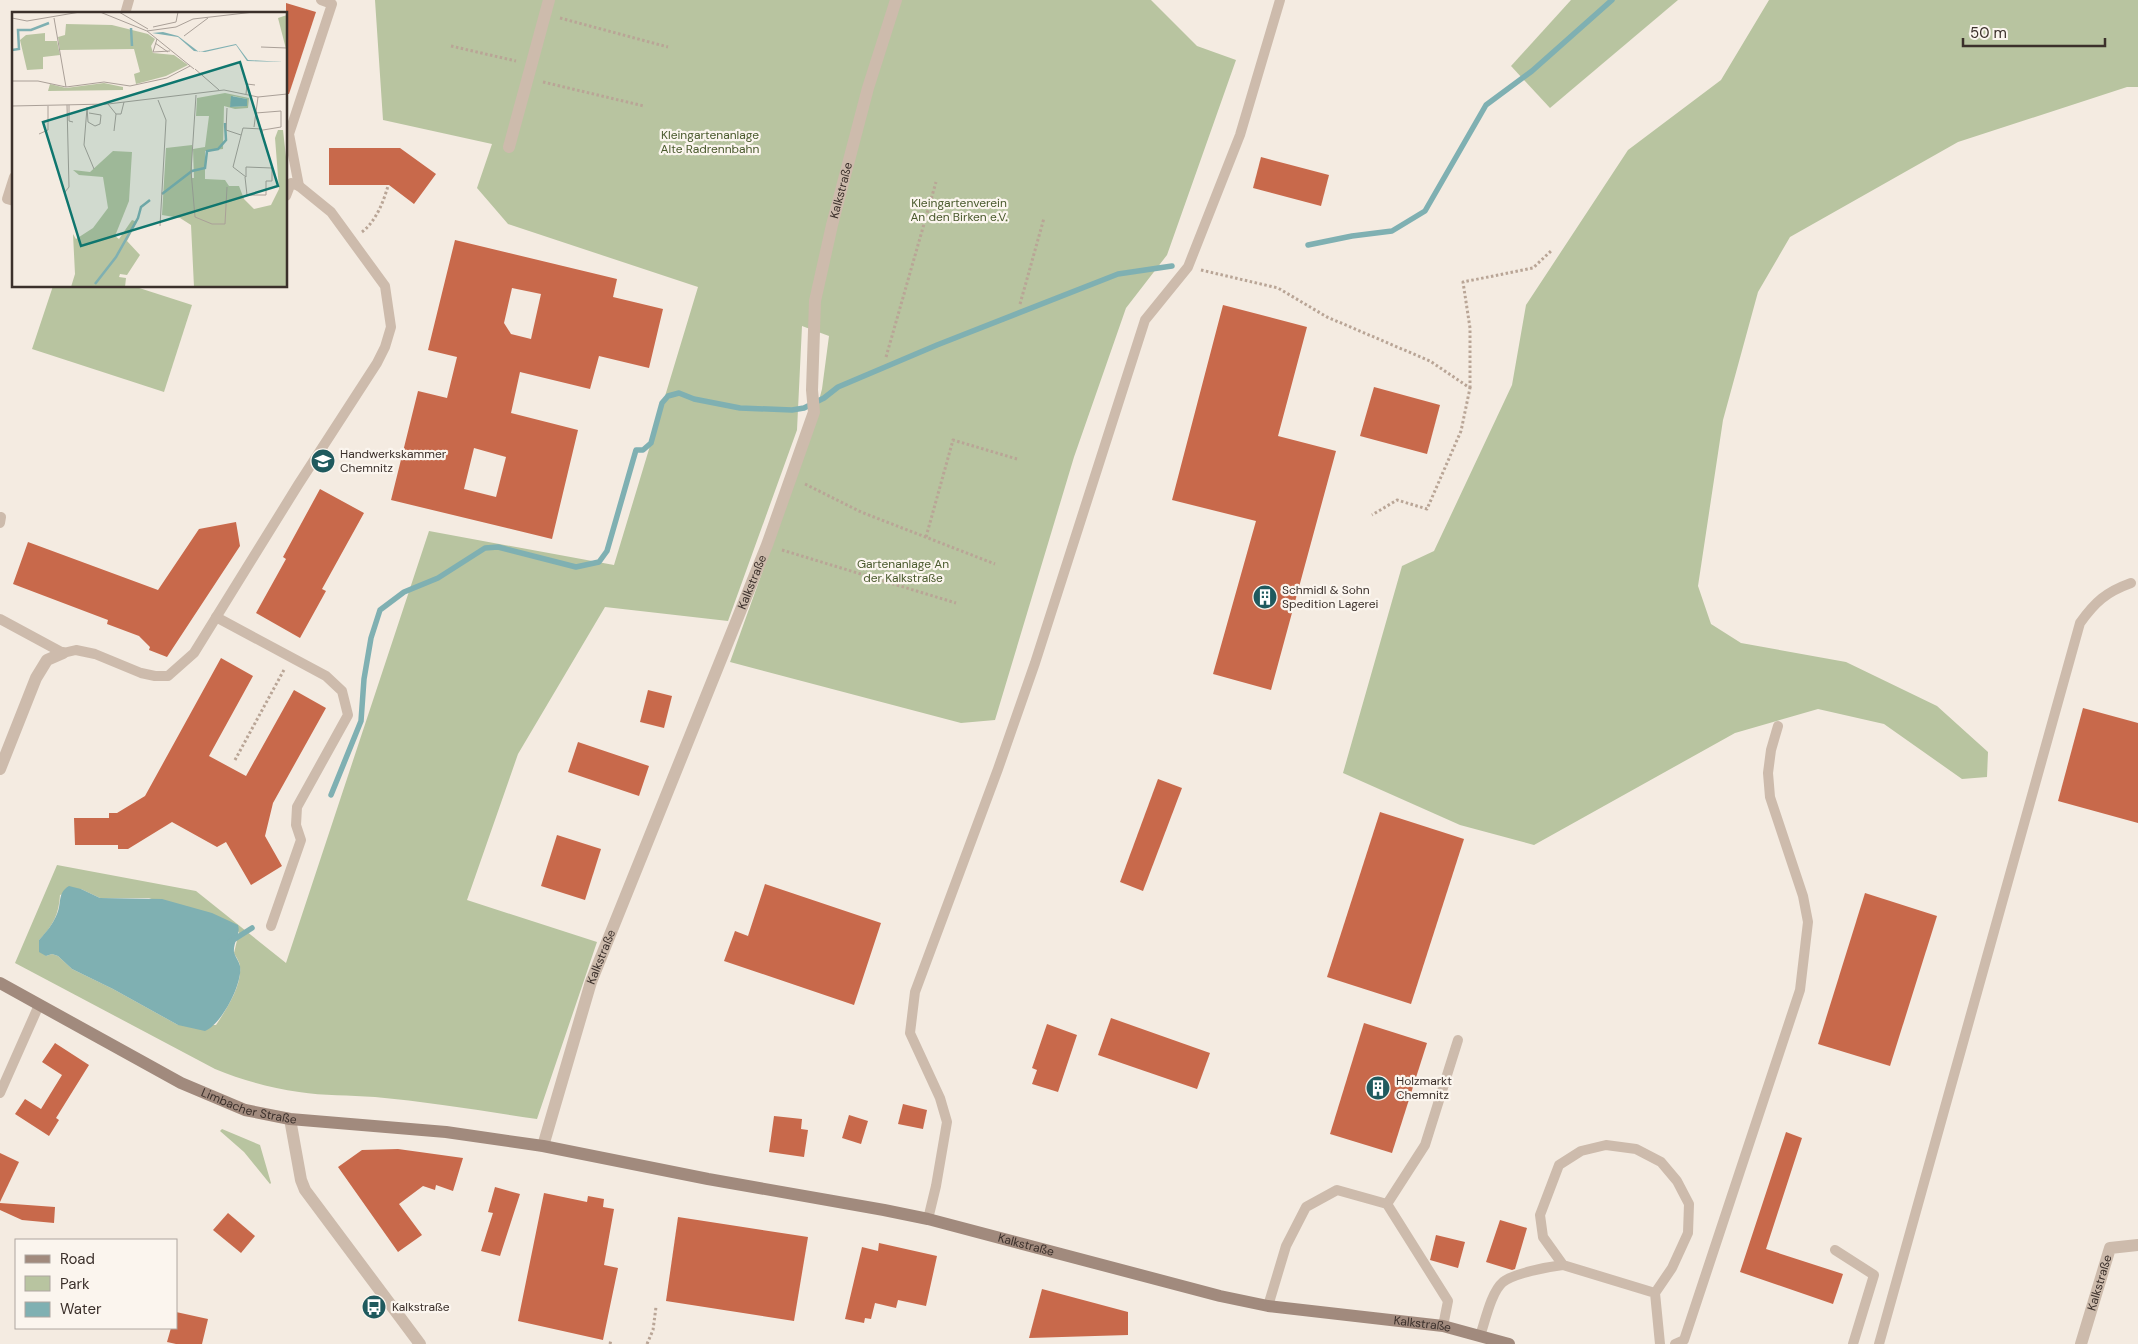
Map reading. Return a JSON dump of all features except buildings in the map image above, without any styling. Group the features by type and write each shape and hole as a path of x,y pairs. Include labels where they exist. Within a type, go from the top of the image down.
{"main road":[{"name":"Limbacher Straße","path":"0,984 181,1083 245,1110 290,1119"},
{"name":"Kalkstraße","path":"290,1119 446,1132 543,1146 708,1179 928,1218 1220,1296 1268,1306 1443,1326 1508,1344"}],"street":[{"path":"509,147 549,0"},
{"name":"Kalkstraße","path":"543,1146 591,982 767,545 814,412 812,390 817,291 866,97 896,0"},
{"path":"0,769 36,678 47,660 63,653"},
{"name":"Limbacher Straße","path":"290,1119 301,1180 305,1190 420,1344"},
{"name":"Kalkstraße","path":"2081,1344 2110,1248 2138,1244"}],"lane":[{"path":"300,186 289,134 332,4 322,0"},
{"path":"928,1218 936,1186 947,1122 940,1098 910,1033 915,992 998,770 1032,672 1145,320 1188,267 1240,135 1280,0"},
{"path":"12,183 7,199 12,200"},
{"path":"0,619 63,653 76,650 95,654 141,673 155,676 168,676 194,653 385,347 391,327 385,286 353,240 331,212 300,186 291,184 288,191"},
{"path":"1879,1344 2080,623 2099,600 2113,589 2131,583"},
{"path":"216,617 326,676 342,691 348,715 297,807 296,825 301,840 271,926"},
{"path":"1675,1344 1684,1340 1800,990 1808,922 1803,896 1770,796 1768,772 1771,750 1778,726"},
{"path":"0,1094 39,1005"},
{"path":"1387,1204 1425,1145 1458,1040"},
{"path":"1563,1265 1543,1237 1540,1215 1559,1165 1581,1151 1606,1145 1636,1149 1661,1162 1677,1181 1689,1204 1688,1233 1672,1268 1655,1293 1660,1344"},
{"path":"1268,1306 1286,1246 1306,1207 1337,1190 1387,1204 1448,1301 1443,1326"},
{"path":"1836,1250 1874,1275 1854,1344"},
{"path":"1480,1336 1495,1292 1503,1282 1537,1269 1563,1265 1655,1293"}],"path":[{"path":"545,14 668,47"},
{"path":"451,46 531,65"},
{"path":"527,79 644,106"},
{"path":"886,357 936,182"},
{"path":"353,240 365,230 376,215 384,200 388,186"},
{"path":"1020,304 1044,218"},
{"path":"1372,515 1398,500 1426,510 1460,431 1470,388 1470,328 1463,282 1533,268 1551,251"},
{"path":"1188,267 1278,288 1326,317 1430,361 1470,388"},
{"path":"926,537 953,440 1017,459"},
{"path":"791,478 861,512 996,564"},
{"path":"767,545 956,603"},
{"path":"235,760 291,657"},
{"path":"647,1344 653,1330 656,1307"}],"green space":[{"path":"375,0 1151,0 1197,46 1236,60 1167,255 1126,308 1074,457 995,720 961,723 730,662 805,453 822,389 829,336 802,326 797,430 728,621 605,607 518,754 467,900 597,942 537,1119 395,1099 308,1093 246,1080 215,1069 15,963 57,865 196,891 286,963 429,531 614,565 698,287 508,224 477,188 492,144 383,120","holes":["81,889 100,898 149,898 239,932 234,953 239,961 240,974 236,990 216,1025 178,1025 72,969 58,956 52,954 46,956 39,940 48,930 54,919 60,895"]},
{"path":"1571,0 1678,0 1550,108 1511,66"},
{"path":"1769,0 2138,0 2138,87 2127,87 1958,142 1790,237 1758,292 1723,420 1698,586 1711,624 1741,643 1846,662 1937,706 1988,752 1987,777 1962,779 1884,724 1818,709 1735,733 1534,845 1460,825 1343,773 1402,566 1434,551 1512,385 1526,305 1628,150 1721,80"},
{"path":"52,288 139,288 192,305 164,392 32,349"},
{"path":"222,1129 260,1145 270,1184 244,1152 220,1131"}],"water":[{"path":"69,886 81,889 100,898 162,899 212,913 238,925 239,932 234,952 240,966 238,982 230,1002 212,1027 205,1031 178,1025 72,969 58,956 52,954 46,956 39,952 39,940 54,921 61,895"}],"waterway":[{"path":"1308,245 1352,236 1392,231 1425,211 1486,105 1532,71 1612,0"},
{"path":"331,795 361,721 364,679 371,638 380,610 404,592 438,578 485,548 498,547 576,567 599,562 607,551 636,450 643,450 651,443 662,403 668,396 679,393 694,399 740,408 792,410 804,408 824,398 838,387 937,345 1118,274 1172,266"},
{"path":"230,942 252,928"}],"place":[{"name":"Handwerkskammer Chemnitz","path":"323,461"},
{"name":"Schmidl & Sohn Spedition Lagerei","path":"1265,597"},
{"name":"Holzmarkt Chemnitz","path":"1378,1088"},
{"name":"Kalkstraße","path":"374,1307"}],"park label":[{"name":"Kleingartenanlage Alte Radrennbahn","path":"710,142"},
{"name":"Kleingartenverein An den Birken e.V.","path":"959,210"},
{"name":"Gartenanlage An der Kalkstraße","path":"903,571"}]}
